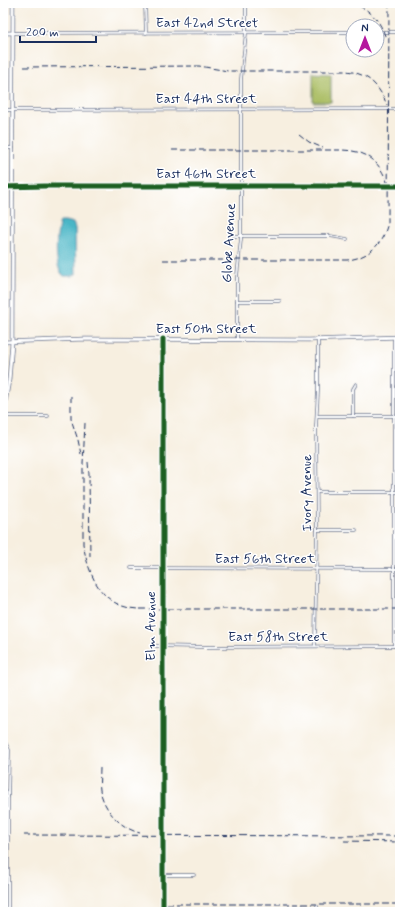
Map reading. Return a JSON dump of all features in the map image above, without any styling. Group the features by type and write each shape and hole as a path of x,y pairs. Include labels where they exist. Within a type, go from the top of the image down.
{"main road":[{"path":"3,415 10,380 12,342 13,3"},
{"path":"3,33 13,33"},
{"name":"East 50th Street","path":"3,342 400,337"},
{"name":"Elm Avenue","path":"163,340 163,912"}],"street":[{"path":"145,3 146,33"},
{"name":"Globe Avenue","path":"237,340 237,268 241,236 241,70 246,33 246,3"},
{"name":"East 42nd Street","path":"13,33 345,32"},
{"path":"385,32 400,32"},
{"name":"East 44th Street","path":"3,110 400,109"},
{"path":"3,148 13,148"},
{"name":"East 46th Street","path":"3,187 400,186"},
{"path":"234,236 330,236 346,240"},
{"path":"237,301 280,301"},
{"path":"394,337 394,646"},
{"name":"Ivory Avenue","path":"315,646 318,339"},
{"path":"353,416 353,389 356,384"},
{"path":"3,415 48,416"},
{"path":"317,416 400,416"},
{"path":"317,492 400,492"},
{"path":"317,530 356,530"},
{"name":"East 56th Street","path":"131,568 400,569"},
{"name":"East 58th Street","path":"156,646 400,646"},
{"path":"3,742 9,750 8,912"},
{"path":"3,797 8,797"},
{"path":"163,876 194,875"},
{"path":"317,906 317,912"}],"green space":[{"path":"313,73 331,74 331,102 313,102"}],"water":[{"path":"60,221 73,223 75,228 76,274 72,276 64,276 58,266 56,250"}],"railway":[{"path":"350,3 368,11 381,26 386,39"},
{"path":"163,260 347,260 355,259 369,253 379,243 383,237 388,222 389,3"},
{"path":"24,67 199,66 228,71 346,71 360,74 371,81 376,86 387,105"},
{"path":"299,134 309,142 323,148"},
{"path":"172,150 342,150 358,152 370,158 380,167 387,182"},
{"path":"71,396 71,419 81,454"},
{"path":"85,423 83,464 83,544 93,578 106,596 115,602 125,607 138,609 400,609"},
{"path":"88,462 90,556"},
{"path":"100,768 100,790 109,811 126,827 140,833"},
{"path":"24,835 400,836"},
{"path":"344,841 400,842"},
{"path":"167,904 400,904"}],"cycle path":[{"path":"3,187 400,186"},
{"path":"163,339 163,912"}]}
